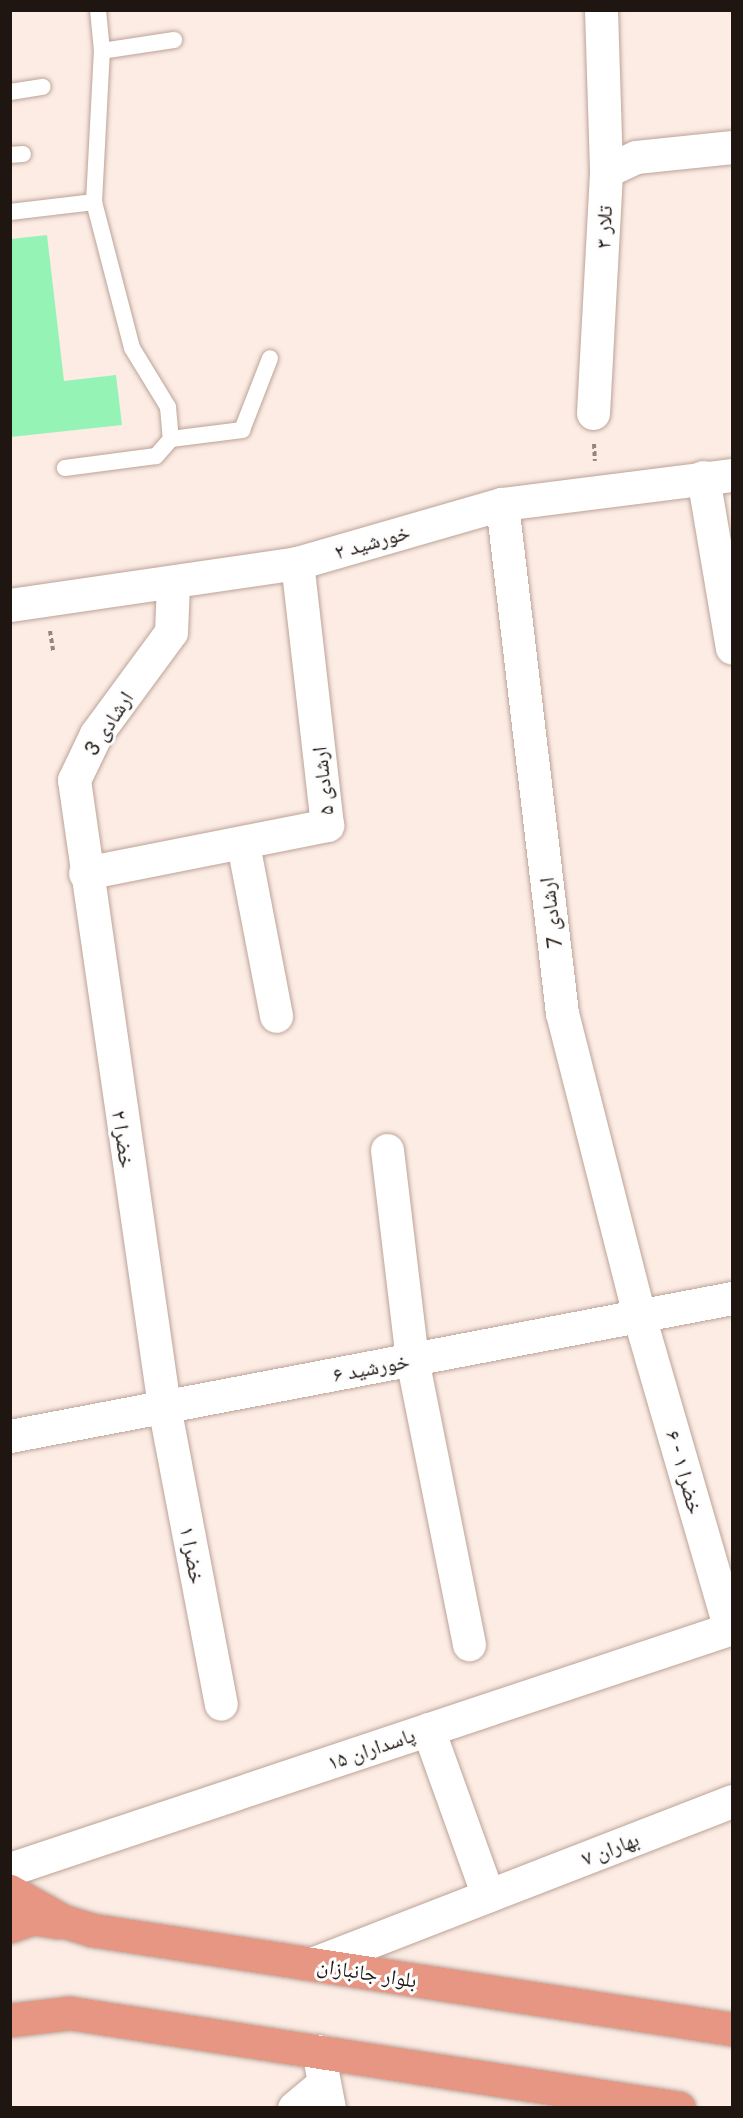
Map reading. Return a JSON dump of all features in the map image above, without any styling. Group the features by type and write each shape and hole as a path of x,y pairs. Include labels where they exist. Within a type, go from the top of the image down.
{"highway":[{"name":"بلوار جانبازان","path":"10,1891 63,1921 92,1929 732,2029"},
{"path":"10,1926 33,1918 92,1929"},
{"path":"10,1995 70,2013 680,2108"},
{"path":"10,2020 70,2013"}],"street":[{"name":"تلار ۳","path":"593,413 606,171 601,10"},
{"path":"606,171 636,157 732,147"},
{"path":"718,476 732,648"},
{"name":"خورشید ۲","path":"10,605 173,583 297,563 502,504 718,476"},
{"name":"ارشادی 7","path":"502,504 562,1013 639,1316"},
{"name":"ارشادی ۵","path":"85,873 243,844 327,825 297,563"},
{"name":"ارشادی 3","path":"85,873 74,780 96,734 171,632 173,583"},
{"path":"243,844 276,1016"},
{"name":"خضرا ۲","path":"85,873 164,1406"},
{"path":"387,1150 412,1359 469,1644"},
{"name":"خورشید ۶","path":"10,1436 732,1298"},
{"name":"خضرا ۱ - ۶","path":"639,1316 731,1628"},
{"name":"خضرا ۱","path":"164,1406 221,1704"},
{"name":"پاسداران ۱۵","path":"10,1869 731,1628"},
{"path":"428,1729 489,1896"},
{"name":"بهاران ۷","path":"312,1964 732,1801"},
{"path":"294,2108 326,2096 318,2051"}],"lane":[{"path":"98,10 102,51 94,202 132,348 168,407 171,439"},
{"path":"102,51 174,40"},
{"path":"10,92 43,87"},
{"path":"10,212 94,202"},
{"path":"64,468 156,456 171,439 242,430 270,358"}],"path":[{"path":"593,413 595,491"}],"green space":[{"path":"47,235 64,381 116,375 122,425 11,437 11,239"}]}
